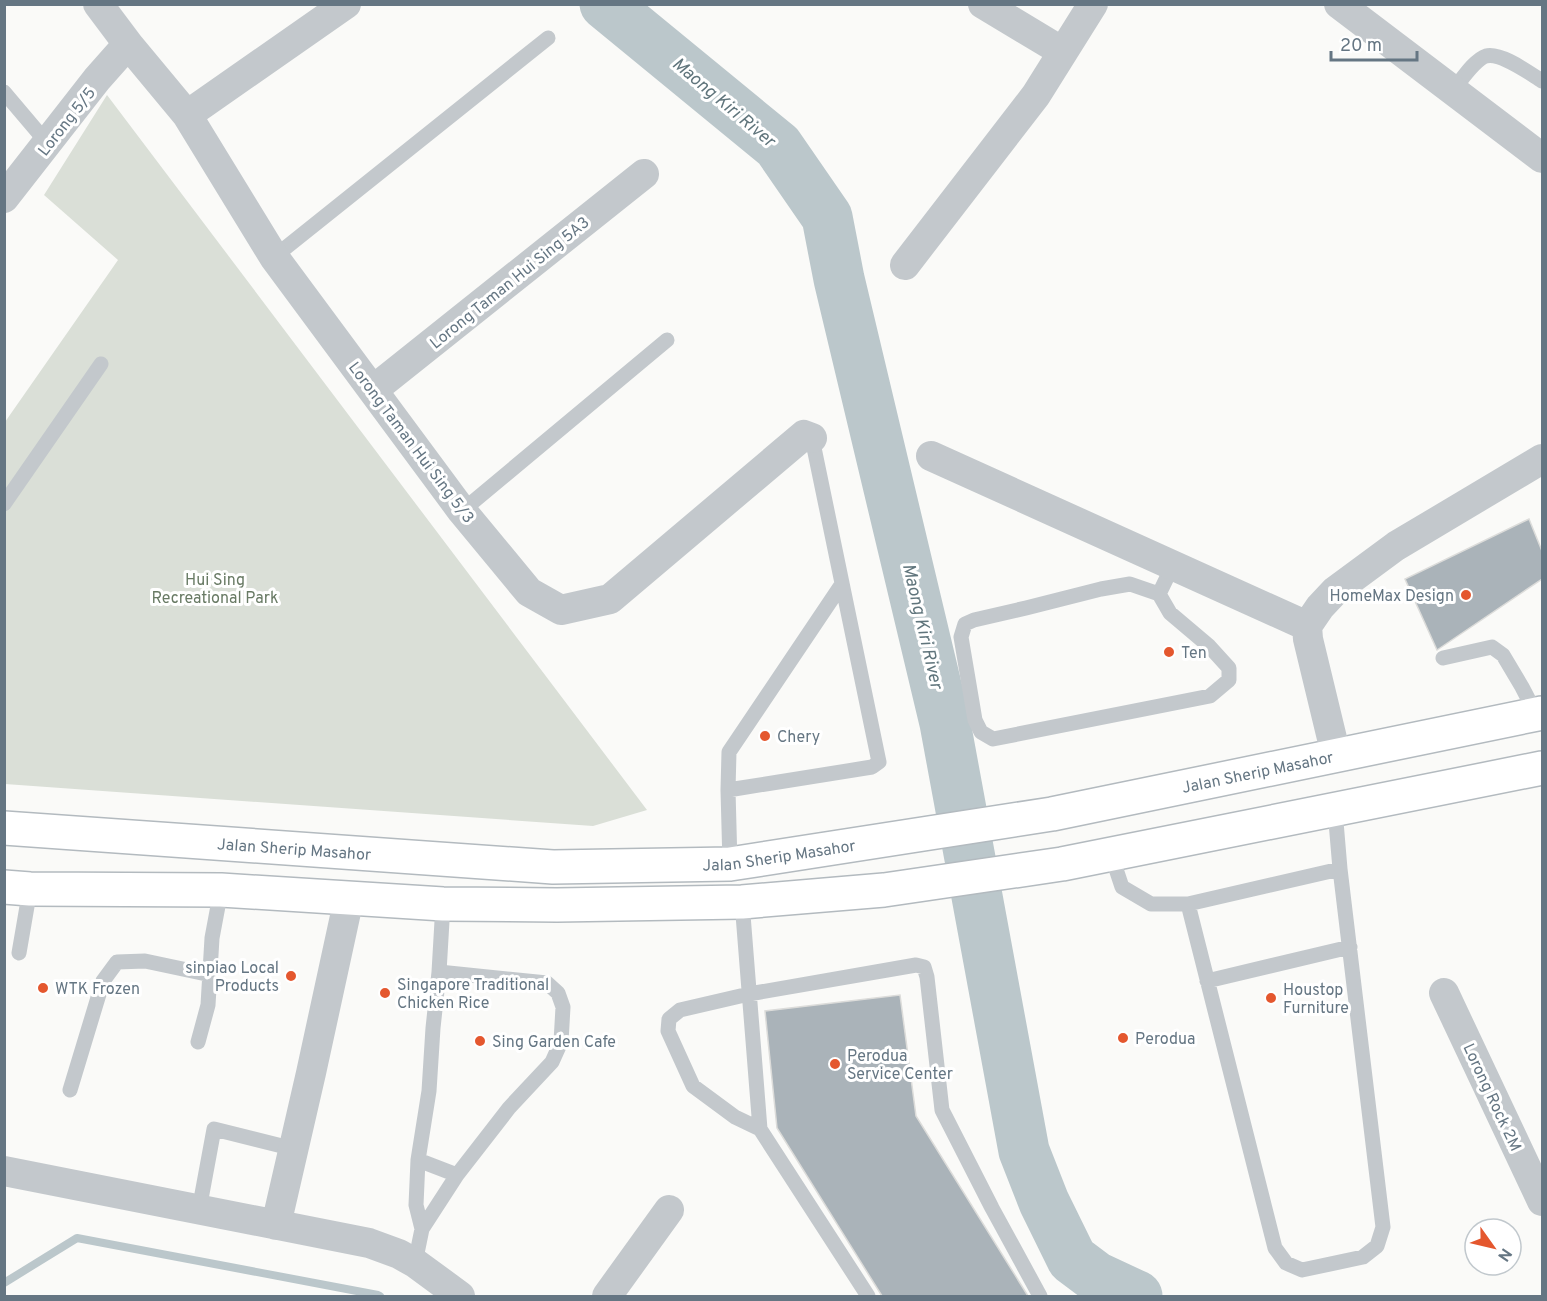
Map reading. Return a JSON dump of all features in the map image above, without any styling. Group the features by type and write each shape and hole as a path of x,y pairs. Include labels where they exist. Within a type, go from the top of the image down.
{"main road":[{"name":"Jalan Sherip Masahor","path":"4,828 553,867 730,864 1052,814 1539,713"},
{"path":"17,888 221,890 443,904 742,902 884,890 1062,864 1542,768"}],"street":[{"name":"Lorong Taman Hui Sing 5/3","path":"98,4 187,115 274,257 462,511 529,592 561,610 610,599 804,435 812,438"},
{"path":"187,115 346,4"},
{"path":"983,4 1063,52"},
{"path":"904,265 1036,95 1093,4"},
{"path":"1351,9 1542,158"},
{"name":"Lorong 5/5","path":"4,198 128,44"},
{"name":"Lorong Taman Hui Sing 5A3","path":"373,390 644,174"},
{"path":"931,456 1307,626"},
{"path":"1336,755 1308,639 1307,626 1320,607 1335,591 1396,546 1542,459"},
{"path":"276,1225 349,898"},
{"name":"Lorong Rock 2M","path":"1444,993 1542,1201"},
{"path":"4,1171 369,1243 399,1254 433,1286"},
{"path":"607,1296 669,1210"}],"lane":[{"path":"274,257 548,38"},
{"path":"1453,90 1470,68 1486,56 1501,57 1542,81"},
{"path":"4,92 48,144"},
{"path":"462,511 668,340"},
{"path":"4,504 101,364"},
{"path":"728,790 872,767 879,762 812,438"},
{"path":"1159,594 1173,565"},
{"path":"730,864 729,752 842,584"},
{"path":"1130,584 1159,594 1170,613 1209,646 1229,668 1228,680 1210,696 993,739 981,732 975,720 961,636 965,624 1101,589 1130,584"},
{"path":"1443,658 1492,647 1503,655 1539,713"},
{"path":"1188,904 1275,1248 1286,1263 1302,1270 1363,1257 1377,1246 1383,1227 1335,810"},
{"path":"1111,854 1122,887 1151,904 1188,904 1340,869"},
{"path":"17,888 19,953"},
{"path":"198,1042 208,1005 212,938 221,890"},
{"path":"742,902 760,1129 868,1296"},
{"path":"433,1286 416,1205 418,1160 429,1091 443,904"},
{"path":"1207,981 1350,947"},
{"path":"70,1090 103,981 117,962 145,961 211,975"},
{"path":"760,1129 735,1117 693,1086 668,1031 669,1019 680,1010 749,994 916,965 924,968 927,976 942,1110 1040,1296"},
{"path":"422,1229 457,1175 509,1108 552,1062 561,1042 563,1007 558,993 547,983 439,972"},
{"path":"199,1210 214,1130 294,1149"},
{"path":"418,1160 457,1175"}],"green space":[{"name":"Hui Sing Recreational Park","path":"107,95 647,810 593,826 5,784 5,422 118,260 44,195"}],"building":[{"name":"HomeMax Design","path":"1529,519 1542,551 1542,579 1437,650 1405,579"},
{"path":"900,995 916,1116 1028,1296 882,1296 777,1128 765,1011"}],"waterway":[{"name":"Maong Kiri River","path":"605,4 778,146 827,217 839,279 945,723 1024,1151 1044,1202 1072,1259 1096,1277 1137,1296"},
{"path":"4,1283 77,1238 380,1296"}],"place":[{"name":"HomeMax Design","path":"1466,595"},
{"name":"Ten","path":"1169,652"},
{"name":"Chery","path":"765,736"},
{"name":"sinpiao Local Products","path":"291,976"},
{"name":"WTK Frozen","path":"43,988"},
{"name":"Singapore Traditional Chicken Rice","path":"385,993"},
{"name":"Houstop Furniture","path":"1271,998"},
{"name":"Perodua","path":"1123,1038"},
{"name":"Sing Garden Cafe","path":"480,1041"},
{"name":"Perodua Service Center","path":"835,1064"}]}
